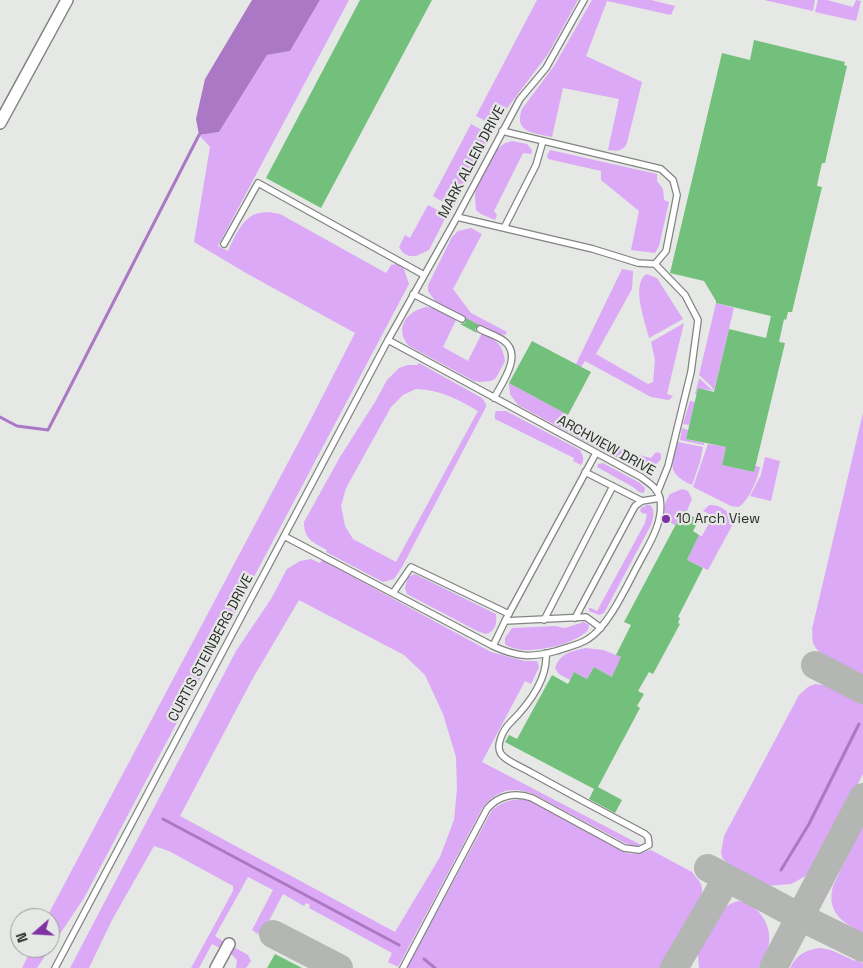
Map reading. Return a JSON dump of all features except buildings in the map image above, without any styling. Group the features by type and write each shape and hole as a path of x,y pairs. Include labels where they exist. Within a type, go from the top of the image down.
{"street":[{"path":"0,123 67,0"},
{"path":"216,968 229,944"}],"lane":[{"name":"MARK ALLEN DRIVE","path":"388,340 457,217 502,130 520,99 546,68 584,0"},
{"path":"502,130 661,169 673,180 677,195 666,251 655,264"},
{"path":"504,228 536,165 543,141"},
{"path":"224,244 258,184 424,275"},
{"path":"457,217 593,249 638,263 655,264 685,295 698,320 691,372 668,466 658,491"},
{"path":"414,294 462,319"},
{"path":"480,328 504,340 510,348 512,358 509,369 494,398"},
{"name":"ARCHVIEW DRIVE","path":"284,536 493,646 508,653 522,656 546,653 579,644 589,639 601,628 622,596 654,534 659,519 660,498 658,491 641,477 388,340"},
{"name":"CURTIS STEINBERG DRIVE","path":"55,968 388,340"},
{"path":"493,646 596,452"},
{"path":"585,472 642,501"},
{"path":"544,620 613,486"},
{"path":"575,618 635,506 642,501 660,498"},
{"path":"393,593 411,567 509,614"},
{"path":"505,621 586,617 601,628"},
{"path":"403,968 487,809 502,797 517,795 532,798 624,848 639,850 649,845 648,837 645,834 538,776 500,753 500,740 508,725 526,706 544,674 547,662 546,653"}],"shaded area":[{"path":"252,0 320,0 290,51 267,55 219,132 199,135 196,119 205,79"},
{"path":"320,0 349,0 218,246 228,251 241,226 252,216 269,212 280,214 386,273 391,265 397,264 404,269 409,284 84,898 60,934 60,908 51,908 355,333 194,242 210,147 199,135 219,132 267,55 290,51"},
{"path":"537,0 578,0 548,54 495,126 476,116"},
{"path":"592,0 651,0 675,6 671,15 607,1 586,56 642,82 627,143 623,148 614,151 608,150 619,99 563,88 552,137 527,131 520,123 522,109 554,66"},
{"path":"764,0 815,0 813,11"},
{"path":"818,0 827,0 853,7 856,0 861,1 856,21 815,12"},
{"path":"471,124 491,135 453,208 433,196"},
{"path":"512,141 527,144 532,150 531,154 523,153 494,211 497,215 495,220 476,210 476,187 495,151 505,143"},
{"path":"550,150 657,174 657,181 663,189 664,200 669,202 659,246 655,253 631,250 639,211 601,180 601,171 548,159 547,156"},
{"path":"428,205 447,215 429,250 416,256 409,256 403,253 399,247 405,235 410,238"},
{"path":"471,228 482,234 453,289 471,313 507,332 505,335 493,333 436,302 428,291 428,285 452,237 458,231"},
{"path":"622,269 633,271 632,289 596,354 648,384 653,382 655,360 651,342 684,323 667,394 673,396 669,400 651,397 585,361 581,367 576,364"},
{"path":"646,274 657,278 683,319 649,338 639,295 642,279"},
{"path":"716,303 734,308 714,391 699,375"},
{"path":"426,307 434,308 456,320 443,347 468,361 482,333 498,343 505,361 496,378 491,381 474,381 409,346 403,333 404,322 413,312"},
{"path":"419,363 482,398 486,407 402,567 394,579 383,582 326,552 327,550 310,540 304,528 304,522 340,457 387,380 399,368","holes":["416,389 424,389 448,396 478,411 396,562 353,539 345,526 341,506 346,488 391,407 403,395"]},
{"path":"699,378 713,391 698,388 697,394 695,394"},
{"path":"509,383 568,415 566,420 630,453 651,458 658,452 661,454 661,459 651,470 646,471 595,447 518,405 510,394"},
{"path":"690,401 695,402 689,425 683,424"},
{"path":"497,411 506,411 580,450 583,458 581,465 573,461 574,458 495,419"},
{"path":"863,413 863,677 822,655 813,643 812,629"},
{"path":"682,428 688,430 686,439 704,443 704,445 680,440"},
{"path":"678,442 703,447 692,485 679,477 673,468 673,457"},
{"path":"708,444 726,447 722,465 754,472 755,466 760,467 752,489 739,507 731,506 693,487"},
{"path":"765,457 780,461 771,501 750,496 761,475"},
{"path":"603,463 640,483 645,488 644,493 639,492 597,467 598,464"},
{"path":"682,489 688,491 692,499 686,513 683,511 675,525 665,516 664,508 670,494"},
{"path":"647,505 652,507 653,512 651,525 604,613 599,615 589,611 589,608 591,608 597,611 645,523 647,514 640,511 641,508"},
{"path":"709,505 725,510 731,516 733,524 708,570 687,560 699,535 702,536 713,516 703,511"},
{"path":"311,559 320,563 322,560 491,652 525,661 537,661 539,667 531,684 525,681 482,762 641,845 635,846 625,843 531,793 516,790 504,791 493,797 483,807 398,967 388,962 392,953 309,908 310,905 306,903 304,906 283,894 261,936 252,930 273,890 248,877 215,936 226,943 222,949 212,944 199,968 191,968 233,891 233,886 169,851 154,846 112,920 89,968 70,968 236,651 271,599 287,569 300,561","holes":["299,600 404,655 425,675 443,714 456,757 457,789 454,820 440,857 395,932 180,816 253,678"]},
{"path":"415,574 496,614 494,629 486,634 477,631 407,594 405,588 408,577"},
{"path":"584,622 589,625 588,630 561,645 535,650 523,650 505,644 505,638 512,628 555,626 565,628"},
{"path":"586,648 603,650 621,657 625,684 594,667 587,679 574,672 570,680 559,674 555,668 563,656"},
{"path":"815,684 831,686 863,703 863,774 812,870 791,884 767,886 732,867 723,859 721,853 724,836 799,695"},
{"path":"522,799 532,802 626,853 636,854 651,850 692,872 702,888 701,895 693,916 665,968 407,968 492,810 506,802"},
{"path":"863,823 863,934 838,916 834,910 831,895 833,886"},
{"path":"738,901 757,910 766,922 769,936 768,946 758,968 699,968 698,954 721,911"},
{"path":"232,946 248,955 251,961 246,968 236,968 237,960 229,952"},
{"path":"820,948 831,950 855,961 856,959 863,963 863,968 790,968 802,954"},
{"path":"27,958 44,958 37,968 22,968"}],"waterway":[{"path":"0,417 17,426 48,430 199,135"},
{"path":"781,870 809,824 859,724"},
{"path":"163,819 399,945"},
{"path":"424,959 435,968"}],"taxiway":[{"path":"815,665 863,690"},
{"path":"773,968 863,797"},
{"path":"708,868 863,948"},
{"path":"674,968 727,878"},
{"path":"273,934 339,968"}],"place":[{"name":"10 Arch View","path":"666,519"}]}
